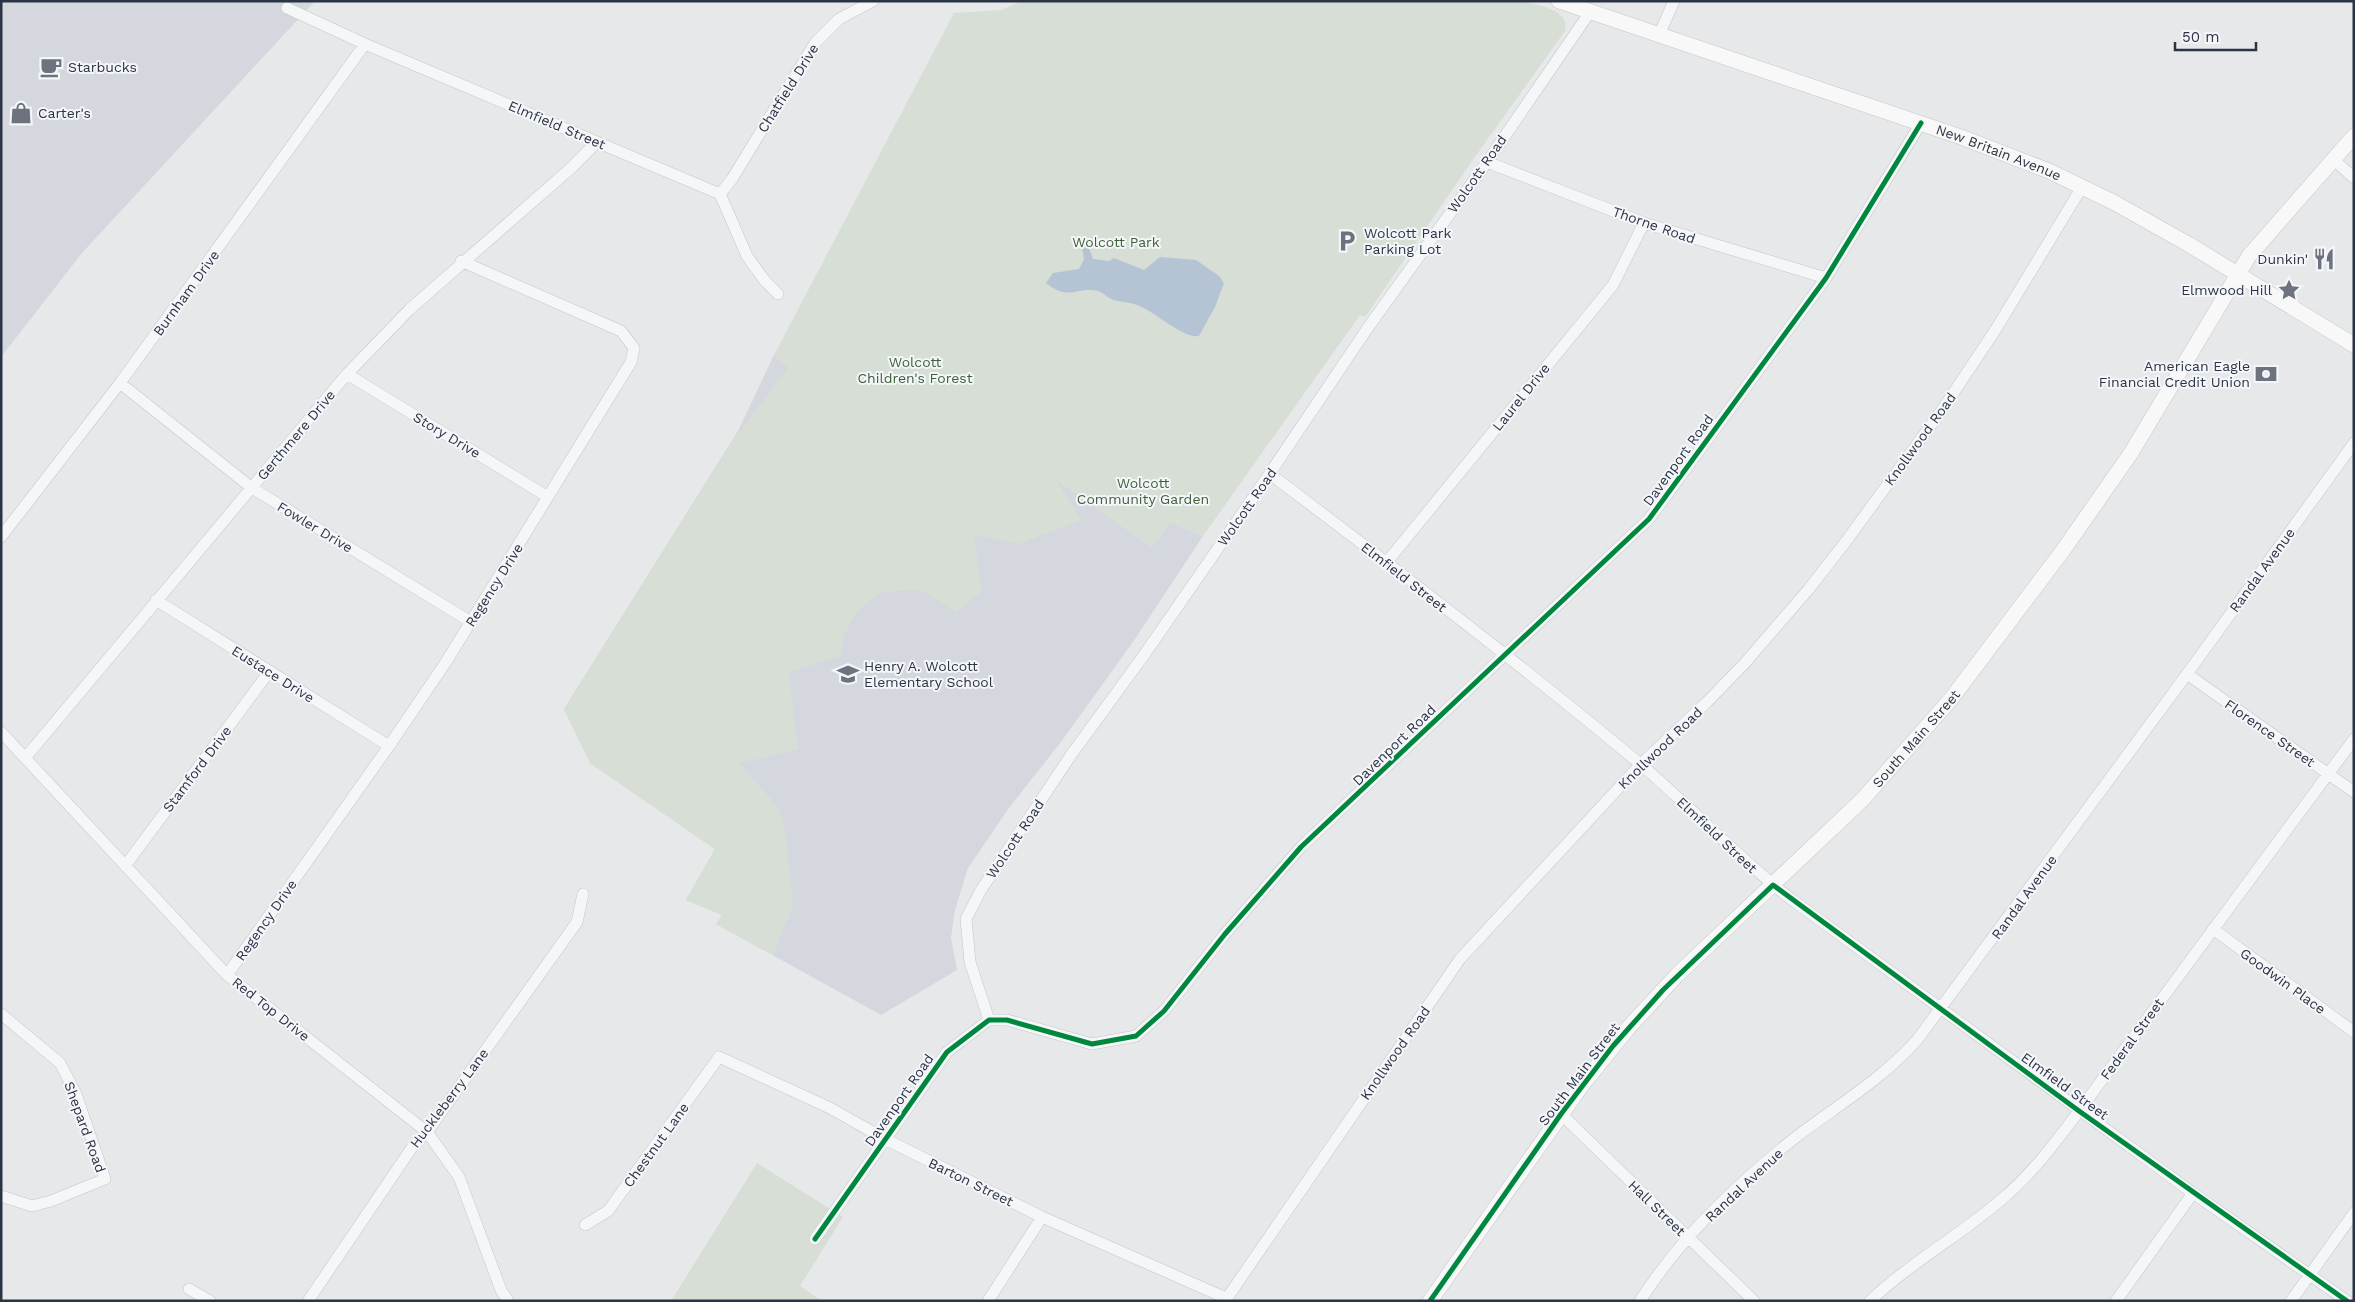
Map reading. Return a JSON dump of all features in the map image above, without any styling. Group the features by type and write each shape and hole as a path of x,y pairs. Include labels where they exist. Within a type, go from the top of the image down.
{"street":[{"name":"Chatfield Drive","path":"720,194 732,179 815,43 839,19 873,1"},
{"name":"New Britain Avenue","path":"1559,1 1981,144 2082,187 2188,244 2354,346"},
{"path":"1659,35 1674,1"},
{"name":"Elmfield Street","path":"287,8 365,44 720,194"},
{"name":"Wolcott Road","path":"989,1020 970,962 966,919 981,890 1071,755 1270,474 1367,329 1487,162 1590,12"},
{"name":"Burnham Drive","path":"1,537 120,383 365,44"},
{"name":"Davenport Road","path":"815,1239 947,1052 989,1020 1007,1020 1092,1044 1136,1036 1164,1012 1225,934 1301,847 1649,519 1826,278 1921,123"},
{"name":"South Main Street","path":"1430,1301 1561,1114 1598,1064 1650,1003 1862,800 1951,699 2064,549 2131,453 2259,242 2354,136"},
{"name":"Gerthmere Drive","path":"25,758 347,374 410,309 462,261 570,169 597,142"},
{"path":"2333,160 2354,178"},
{"name":"Thorne Road","path":"1487,162 1644,223 1826,278"},
{"name":"Knollwood Road","path":"1226,1299 1460,959 1640,765 1744,664 1802,597 1844,544 1942,410 1987,344 2082,187"},
{"path":"720,194 746,256 765,281 778,294"},
{"name":"Laurel Drive","path":"1386,563 1613,285 1644,223"},
{"name":"Regency Drive","path":"227,975 389,746 471,622 632,362 634,348 621,330 462,261"},
{"name":"Story Drive","path":"347,374 548,497"},
{"name":"Fowler Drive","path":"120,383 252,488 471,622"},
{"name":"Randal Avenue","path":"1640,1301 1653,1280 1688,1238 1740,1186 1796,1137 1884,1073 1917,1040 2187,674 2354,443"},
{"name":"Elmfield Street","path":"1270,474 1504,655 1640,765 1773,886 2079,1111 2347,1301"},
{"name":"Eustace Drive","path":"156,600 389,746"},
{"name":"Stamford Drive","path":"125,866 269,672"},
{"name":"Florence Street","path":"2187,674 2354,792"},
{"name":"Red Top Drive","path":"1,732 227,975 427,1132 459,1178 501,1290 508,1301"},
{"name":"Federal Street","path":"1870,1301 2002,1200 2033,1171 2354,738"},
{"name":"Huckleberry Lane","path":"308,1301 413,1146 427,1132 577,922 583,894"},
{"name":"Goodwin Place","path":"2213,929 2354,1032"},
{"name":"Shepard Road","path":"1,1014 60,1063 76,1094 105,1179 51,1201 32,1206 1,1196"},
{"name":"Barton Street","path":"719,1057 830,1108 885,1139 1042,1217 1226,1299"},
{"name":"Chestnut Lane","path":"585,1226 608,1210 719,1057"},
{"name":"Hall Street","path":"1561,1114 1754,1301"},
{"path":"2116,1301 2193,1193"},
{"path":"2291,1301 2354,1213"},
{"path":"988,1301 1042,1217"},
{"path":"189,1289 210,1301"}],"shaded area":[{"path":"1,1 315,1 82,253 1,357"},
{"name":"Henry A. Wolcott Elementary School","path":"774,355 871,441 1016,461 1203,536 1135,639 1061,742 1009,808 968,868 955,910 951,938 957,970 881,1015 716,924 722,915 686,900 715,849 590,763 564,709 738,431"}],"green space":[{"name":"Wolcott Park","path":"1023,1 1523,1 1558,13 1563,18 1565,31 1472,161 1365,317 1360,315 1203,536 1170,523 1152,548 1056,480 1082,520 1019,544 974,535 982,592 956,612 921,590 882,592 858,610 845,634 840,656 789,672 798,750 739,763 780,809 787,845 793,906 773,955 716,924 722,915 686,900 715,849 590,763 564,709 731,443 788,368 774,355 954,13 1001,10"},
{"path":"757,1163 843,1217 800,1286 822,1301 671,1301"}],"water":[{"path":"1081,242 1087,243 1093,259 1109,261 1114,258 1144,270 1160,257 1196,260 1219,276 1224,283 1215,307 1199,336 1192,336 1176,329 1142,307 1111,299 1100,292 1084,290 1067,293 1061,292 1046,283 1053,273 1079,269 1084,259"}],"cycle path":[{"path":"815,1239 947,1052 989,1020 1007,1020 1092,1044 1136,1036 1164,1011 1225,934 1301,847 1649,519 1826,278 1921,123"},
{"path":"1430,1301 1561,1114 1613,1046 1663,990 1773,885 2079,1111 2347,1301"}],"place":[{"name":"Starbucks","path":"51,67"},
{"name":"Carter's","path":"21,113"},
{"name":"Wolcott Park Parking Lot","path":"1347,241"},
{"name":"Dunkin'","path":"2324,259"},
{"name":"Elmwood Hill","path":"2289,290"},
{"name":"American Eagle Financial Credit Union","path":"2266,374"},
{"name":"Henry A. Wolcott Elementary School","path":"848,674"}],"park label":[{"name":"Wolcott Children's Forest","path":"915,370"},
{"name":"Wolcott Community Garden","path":"1143,492"}]}
